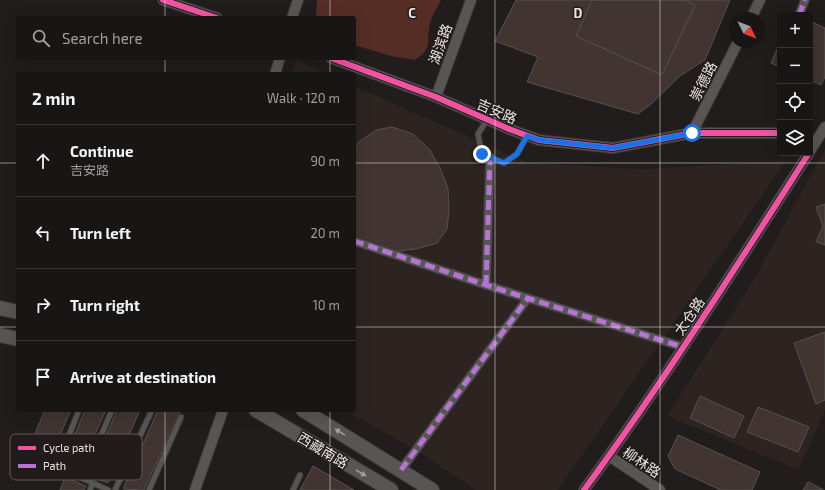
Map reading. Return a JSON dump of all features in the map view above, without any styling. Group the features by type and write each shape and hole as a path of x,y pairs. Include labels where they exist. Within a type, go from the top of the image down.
{"main road":[{"path":"0,308 16,312"},
{"path":"0,335 16,339"},
{"name":"西藏南路","path":"259,412 391,490"},
{"name":"西藏南路","path":"306,412 432,490"}],"street":[{"path":"163,0 211,16"},
{"path":"293,16 298,0"},
{"name":"湖滨路","path":"436,97 471,0"},
{"path":"754,12 760,0"},
{"path":"800,12 805,0"},
{"name":"崇德路","path":"692,133 735,48"},
{"path":"276,72 279,60"},
{"name":"吉安路","path":"336,60 436,97 487,120 539,140 613,148 692,133 777,133"},
{"path":"813,134 824,132"},
{"name":"太仓路","path":"813,147 824,132"},
{"name":"太仓路","path":"584,490 609,456 736,268 806,156"},
{"path":"486,285 490,157"},
{"path":"356,242 486,285 683,347"},
{"path":"401,470 528,298"},
{"path":"195,490 222,412"},
{"name":"柳林路","path":"609,456 660,490"}],"lane":[{"path":"487,120 478,134 482,154 504,163 517,154 527,136"},
{"path":"70,434 78,412"},
{"path":"102,434 111,412"},
{"path":"141,434 151,412"},
{"path":"149,490 181,417"},
{"path":"293,490 300,476"},
{"path":"87,480 108,490"},
{"path":"115,490 120,480"},
{"path":"90,490 93,483"}],"shaded area":[{"path":"317,0 441,0 433,15 429,27 427,47 425,51 415,60 391,56 356,46 356,16 316,16"},
{"path":"296,60 323,72 293,72"},
{"path":"356,87 528,163 644,169 786,161 558,490 475,490 419,452 348,412 356,412"},
{"path":"825,149 825,410 799,470 667,416 755,278"}],"building":[{"path":"516,0 730,0 705,60 680,76 650,105 638,114 527,82 538,57 495,41"},
{"path":"592,0 685,0 695,5 662,75 576,36"},
{"path":"813,22 825,28 825,77 821,85 813,81"},
{"path":"777,50 777,66 771,63"},
{"path":"392,127 413,134 430,150 441,170 448,189 449,211 447,229 437,243 416,249 387,252 356,242 356,146 360,141 376,130"},
{"path":"825,204 825,245 816,242 823,226 816,207"},
{"path":"825,332 825,400 816,404 794,343"},
{"path":"700,396 744,416 734,438 690,418"},
{"path":"758,407 809,427 798,452 747,432"},
{"path":"44,412 70,412 60,434 35,434"},
{"path":"84,412 105,412 95,434 75,434"},
{"path":"116,412 139,412 129,434 107,434"},
{"path":"157,412 180,412 144,490 123,489 127,480 142,480 142,446"},
{"path":"678,435 760,472 752,490 721,490 675,469 668,456"},
{"path":"313,466 354,490 300,490"},
{"path":"64,480 72,480 86,486 84,490 60,490"},
{"path":"100,480 109,480 108,483"},
{"path":"808,482 824,490 803,490"}],"marked path":[{"path":"800,12 805,0"},
{"path":"486,285 490,157"},
{"path":"356,242 486,285 683,347"},
{"path":"401,470 528,298"}],"cycle path":[{"path":"163,0 211,16"},
{"path":"336,60 436,97 509,129 539,140 613,148 692,133 777,133"},
{"path":"584,490 671,366 807,156"}],"route":[{"path":"482,154 504,163 517,154 527,136 539,140 613,148 692,133"}]}
